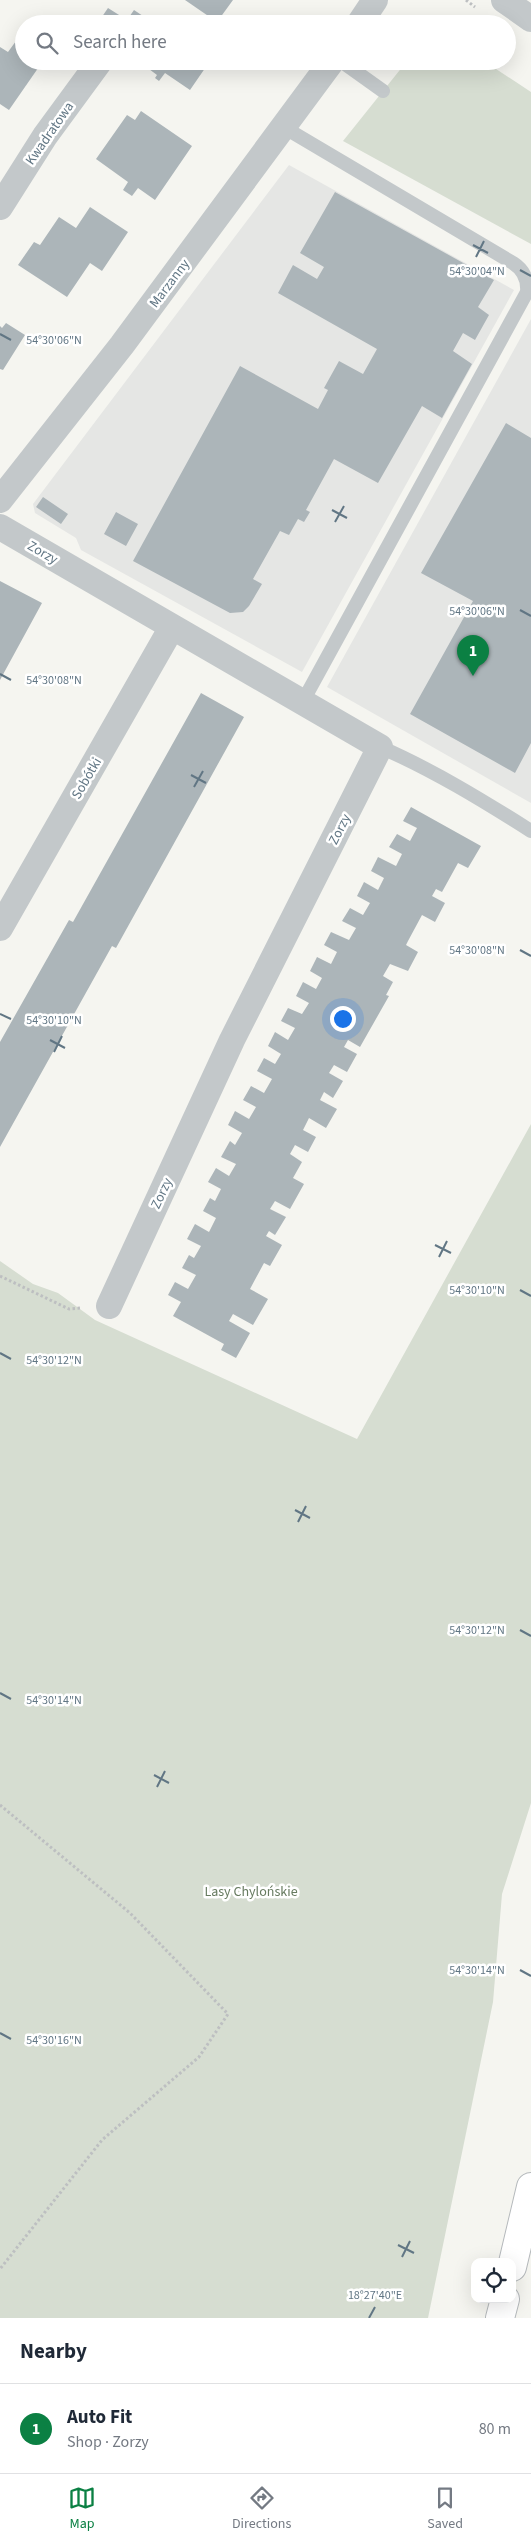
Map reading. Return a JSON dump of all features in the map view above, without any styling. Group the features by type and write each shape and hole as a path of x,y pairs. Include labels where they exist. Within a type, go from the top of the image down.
{"highway":[{"path":"514,2258 531,2187"},
{"path":"500,2318 504,2303"}],"street":[{"path":"364,15 375,0"},
{"path":"504,0 531,20"},
{"name":"Kwadratowa","path":"0,207 45,136 94,70"},
{"name":"Marzanny","path":"0,500 122,344 285,128 326,70"},
{"name":"Zorzy","path":"0,527 380,747 232,1040 109,1306"},
{"name":"Sobótki","path":"0,928 172,628"}],"lane":[{"path":"354,70 383,91"},
{"path":"285,128 514,263 523,273 528,287 527,292 302,702"},
{"path":"380,747 413,762 492,806 531,831"}],"path":[{"path":"0,1276 69,1309 109,1306"},
{"path":"0,1805 130,1914 228,2014 199,2057 102,2140 0,2269"}],"shaded area":[{"path":"289,165 514,290 302,672 81,550 76,538 35,513 33,504"},
{"path":"531,319 531,803 327,687"}],"green space":[{"path":"400,70 498,70 531,92 531,244 343,141"},
{"name":"Lasy Chylońskie","path":"531,1124 531,1803 502,1894 493,2002 428,2318 0,2318 0,1261 33,1284 58,1293 95,1320 357,1439"}],"building":[{"path":"185,0 233,0 222,15 207,15"},
{"path":"108,8 119,15 103,15"},
{"path":"134,10 142,15 130,15"},
{"path":"15,42 15,70 37,70 9,110 0,104 0,47 8,52"},
{"path":"150,70 204,70 190,90 165,73 159,81 155,78 157,75"},
{"path":"141,111 192,146 155,200 138,188 132,196 123,190 128,182 96,159 127,115 135,120"},
{"path":"335,192 494,280 478,307 489,315 475,340 463,333 453,351 472,364 442,418 422,406 378,483 334,459 306,510 310,512 304,522 298,519 289,535 280,531 253,579 262,584 249,606 243,612 230,613 133,561 240,366 318,409 328,390 324,388 339,361 363,374 377,349 278,293 293,265 317,279 324,267 300,253"},
{"path":"90,207 128,232 102,271 90,263 67,297 18,265 34,242 40,245 59,217 76,228"},
{"path":"6,323 25,335 3,370 0,369 0,326 2,328"},
{"path":"506,423 531,438 531,743 515,773 410,714 473,601 421,573"},
{"path":"43,497 68,514 61,524 36,507"},
{"path":"116,512 138,524 126,546 104,534"},
{"path":"0,581 42,603 0,680"},
{"path":"201,693 244,717 116,948 112,946 0,1147 0,1042 69,920 73,922"},
{"path":"411,807 481,846 468,868 458,863 442,892 436,889 432,896 445,903 435,922 422,915 406,945 418,952 408,971 390,964 383,976 393,982 386,995 389,996 360,1047 348,1040 344,1047 357,1054 347,1072 334,1065 329,1073 343,1081 333,1098 324,1092 320,1100 337,1109 326,1128 309,1118 303,1130 316,1137 308,1152 295,1145 290,1154 302,1162 293,1178 304,1184 290,1209 275,1201 270,1209 286,1217 275,1235 269,1231 266,1236 282,1245 270,1266 264,1263 250,1289 268,1299 253,1325 233,1314 229,1321 250,1333 236,1358 221,1350 224,1344 173,1316 181,1302 168,1295 175,1282 188,1289 196,1275 182,1268 189,1255 194,1258 201,1246 187,1239 195,1224 209,1232 216,1218 203,1211 210,1198 215,1201 221,1189 208,1182 216,1168 229,1176 236,1164 221,1157 230,1141 235,1145 242,1133 228,1125 235,1111 249,1119 256,1107 243,1100 251,1086 264,1093 272,1079 257,1071 264,1058 275,1064 281,1054 268,1046 275,1032 288,1040 295,1028 281,1021 288,1008 302,1014 309,1003 296,996 303,982 316,989 322,978 310,971 317,957 331,964 337,952 324,945 331,932 349,940 356,928 342,921 350,908 363,915 370,903 357,896 364,882 378,890 384,878 371,871 378,857 396,866 402,854 389,847 397,834 410,841 417,828 403,821"}],"place":[{"name":"Auto Fit","path":"473,676"}]}
